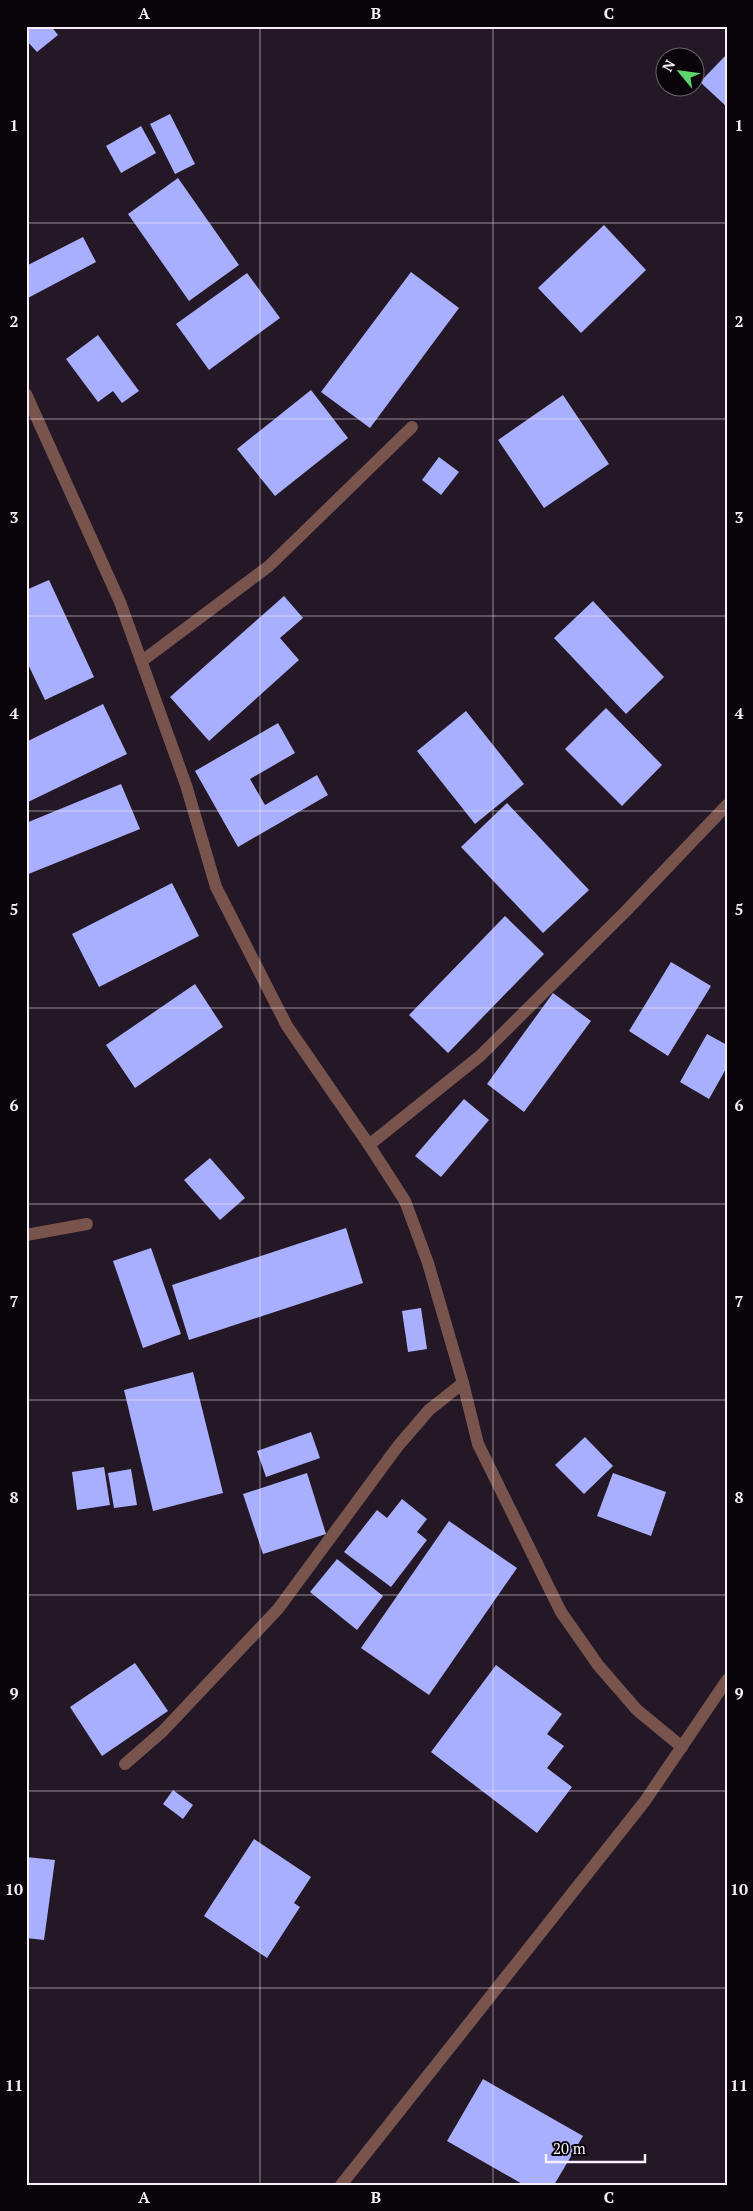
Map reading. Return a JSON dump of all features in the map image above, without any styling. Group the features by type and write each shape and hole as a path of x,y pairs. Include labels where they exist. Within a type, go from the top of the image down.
{"street":[{"path":"26,394 120,602 186,785 216,887 288,1026 405,1201 428,1263 464,1383 478,1444 561,1612 598,1665 637,1710 682,1747"},
{"path":"142,661 269,566 412,427"},
{"path":"369,1145 480,1056 626,911 727,805"},
{"path":"26,1235 87,1224"},
{"path":"125,1764 163,1732 278,1609 398,1446 429,1410 464,1383"},
{"path":"340,2185 638,1809 727,1680"}],"building":[{"path":"26,26 51,26 58,35 37,52 26,40"},
{"path":"727,54 727,107 706,88 706,76"},
{"path":"170,114 195,164 175,174 150,124"},
{"path":"141,126 156,153 121,173 106,146"},
{"path":"178,178 239,265 189,301 128,214"},
{"path":"604,225 646,270 581,333 538,288"},
{"path":"83,237 96,262 26,299 26,266"},
{"path":"411,272 459,308 370,428 321,392"},
{"path":"247,273 280,318 209,370 176,324"},
{"path":"98,335 139,391 122,403 113,391 98,402 66,359"},
{"path":"311,390 348,438 275,496 237,449"},
{"path":"563,395 609,464 544,508 498,440"},
{"path":"439,457 459,472 441,495 422,480"},
{"path":"49,580 94,677 45,700 26,660 26,590"},
{"path":"284,596 303,618 280,638 299,660 209,741 170,697"},
{"path":"593,601 664,677 626,714 554,638"},
{"path":"103,704 127,754 26,803 26,742"},
{"path":"606,708 662,765 622,806 565,749"},
{"path":"466,711 524,784 475,824 417,751"},
{"path":"278,723 295,753 250,779 265,805 317,775 328,795 238,847 195,771"},
{"path":"121,784 140,829 26,875 26,823"},
{"path":"507,803 589,890 543,933 461,847"},
{"path":"172,883 199,936 99,987 72,934"},
{"path":"505,916 544,954 448,1053 409,1015"},
{"path":"671,962 711,986 668,1056 629,1031"},
{"path":"195,984 223,1027 135,1088 106,1045"},
{"path":"553,993 591,1021 524,1112 487,1084"},
{"path":"707,1034 727,1045 727,1067 709,1099 680,1082"},
{"path":"464,1099 489,1120 441,1177 415,1156"},
{"path":"210,1158 245,1198 220,1220 184,1180"},
{"path":"346,1228 363,1283 189,1340 172,1285"},
{"path":"151,1248 181,1334 143,1348 113,1261"},
{"path":"421,1308 427,1349 408,1352 402,1311"},
{"path":"193,1372 223,1493 153,1511 124,1390"},
{"path":"311,1432 320,1458 266,1477 257,1451"},
{"path":"585,1437 613,1466 584,1494 555,1465"},
{"path":"104,1467 110,1505 77,1510 72,1472"},
{"path":"131,1469 137,1505 114,1508 108,1473"},
{"path":"307,1473 326,1534 263,1554 243,1494"},
{"path":"613,1473 666,1492 651,1536 597,1516"},
{"path":"402,1499 427,1519 417,1532 427,1540 391,1587 344,1552 377,1510 387,1518"},
{"path":"449,1521 517,1568 429,1695 361,1648"},
{"path":"337,1559 383,1596 357,1630 310,1592"},
{"path":"135,1663 168,1711 102,1756 70,1707"},
{"path":"496,1665 562,1714 547,1734 564,1746 547,1768 572,1787 537,1833 431,1752"},
{"path":"173,1790 193,1805 183,1819 163,1804"},
{"path":"254,1839 311,1877 294,1903 300,1907 267,1958 204,1916"},
{"path":"26,1857 55,1860 44,1940 26,1938"},
{"path":"483,2079 583,2136 554,2185 524,2185 447,2141"}]}
